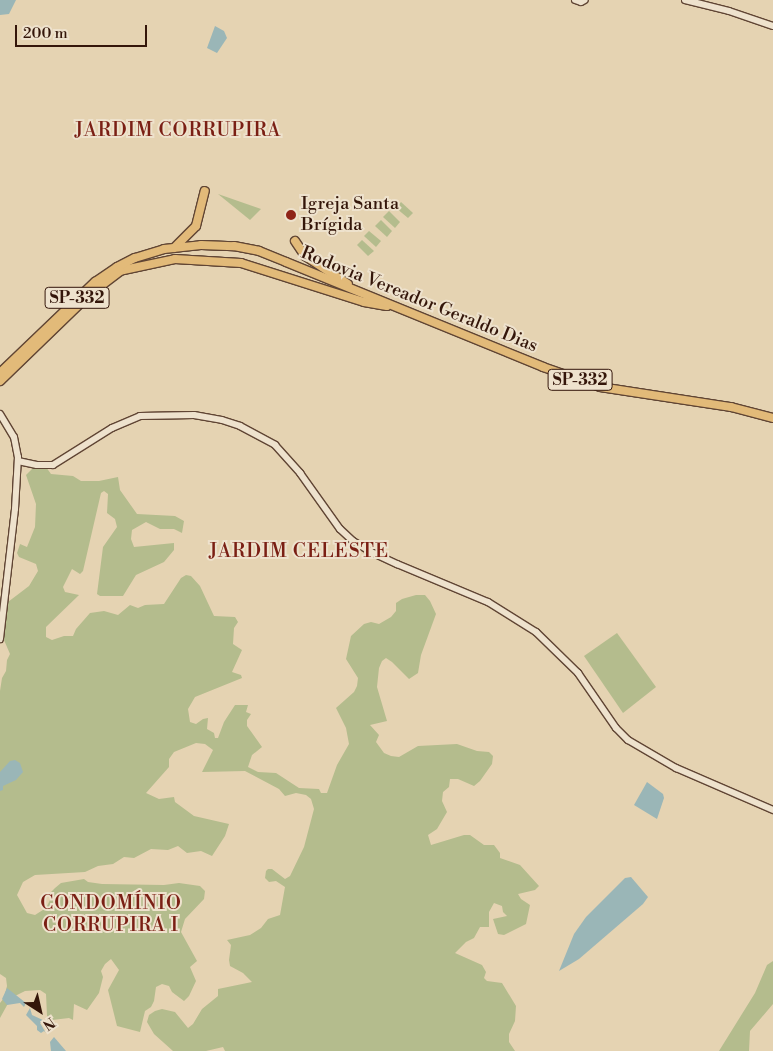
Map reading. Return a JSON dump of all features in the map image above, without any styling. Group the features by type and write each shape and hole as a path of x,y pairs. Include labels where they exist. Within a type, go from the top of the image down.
{"main road":[{"path":"172,249 196,226 205,191"},
{"path":"295,241 305,256 356,289"},
{"name":"Rodovia Vereador Geraldo Dias","path":"0,379 94,282 135,258 164,249 219,245 250,249 356,289 543,367 600,387 731,407 773,418"},
{"name":"Rodovia Vereador Geraldo Dias","path":"0,379 90,294 119,272 136,262 172,249"},
{"path":"119,272 156,261 175,259 241,263 364,302 396,307"}],"street":[{"path":"575,0 581,2 585,0"},
{"path":"685,0 729,11 773,26"},
{"path":"0,414 14,437 18,461 15,509 0,639"},
{"path":"18,461 38,465 53,465 112,428 140,416 194,415 222,420 240,426 275,445 300,473 340,529 353,541 397,564 488,602 536,632 578,673 616,728 628,740 676,768 773,810"}],"green space":[{"path":"218,194 261,209 250,220"},
{"path":"401,202 413,213 408,218 396,208"},
{"path":"389,211 400,222 395,228 383,217"},
{"path":"381,220 392,231 387,237 375,226"},
{"path":"369,231 381,241 376,247 364,236"},
{"path":"362,240 374,251 368,256 357,245"},
{"path":"34,467 46,467 51,474 73,476 81,481 99,481 118,477 120,490 137,514 175,516 184,521 182,533 174,529 160,529 146,522 132,530 131,539 134,547 174,543 174,550 164,562 136,575 123,596 100,596 97,594 103,547 117,527 115,519 107,513 108,494 104,491 101,493 83,571 80,574 72,569 63,587 65,592 79,595 46,627 46,637 52,640 64,636 73,636 76,629 90,613 104,611 118,615 130,605 138,608 145,605 164,604 181,578 186,575 191,576 200,586 214,616 235,617 238,622 234,628 233,644 242,650 232,672 241,675 242,678 195,697 188,709 190,722 196,724 208,718 207,729 214,733 215,738 218,738 224,722 235,705 248,705 246,712 251,714 247,720 247,726 262,747 252,755 248,767 258,772 276,773 299,788 319,789 321,793 327,793 337,765 349,744 346,728 336,708 354,692 357,686 358,678 346,659 351,636 364,624 371,622 379,624 391,617 396,611 396,603 402,599 416,595 425,595 430,601 436,614 421,655 418,673 409,679 386,658 382,661 379,668 377,687 387,721 370,725 379,735 376,742 384,753 391,756 399,757 418,746 457,744 477,751 489,752 493,756 492,764 474,786 458,779 450,779 449,787 443,792 442,801 447,812 437,829 428,835 431,845 470,835 484,845 494,845 500,853 500,858 520,865 539,886 535,890 518,894 521,899 530,905 526,924 504,935 498,934 493,919 507,916 503,912 502,906 494,903 489,912 489,927 480,927 474,938 466,942 455,953 482,965 486,972 484,978 487,981 502,983 516,1006 515,1021 509,1034 509,1042 515,1051 225,1051 223,1047 206,1051 173,1051 154,1034 147,1022 149,1015 155,1011 162,1009 175,1012 188,1028 193,1024 202,1009 218,996 218,989 252,982 243,973 230,966 231,945 227,940 250,935 261,928 268,919 280,915 285,887 276,881 269,882 265,878 266,871 272,869 285,879 290,876 304,847 314,809 311,799 306,795 296,793 285,796 279,789 245,771 202,772 213,750 205,744 196,743 174,752 169,759 169,767 146,793 159,799 174,797 175,802 194,816 229,824 225,836 212,856 201,851 187,853 178,846 168,850 151,849 134,858 124,857 113,864 98,866 85,872 35,875 23,882 17,895 27,913 35,915 46,908 50,900 50,893 61,883 84,879 88,882 102,884 164,885 179,883 200,886 205,891 204,899 185,919 181,932 197,961 190,967 196,981 189,996 184,1001 172,992 169,986 162,984 156,987 154,1001 151,1007 145,1011 140,1032 117,1026 108,990 119,970 111,959 101,971 103,977 99,993 87,1010 74,1004 73,1020 69,1018 52,1020 47,1016 46,994 40,990 25,991 11,998 0,1018 0,1003 4,998 7,986 6,978 0,974 0,691 10,654 4,640 2,620 4,605 29,586 38,571 36,564 19,557 17,553 20,544 27,547 35,527 36,504 26,475"},
{"path":"617,633 656,687 623,713 584,656"},
{"path":"773,961 773,1004 750,1031 749,1051 719,1051 755,993 767,965"}],"water":[{"path":"0,0 16,0 9,14 0,15"},
{"path":"215,26 224,31 227,38 217,53 207,48"},
{"path":"15,760 20,763 23,772 16,780 3,786 3,790 0,791 0,772 10,761"},
{"path":"647,782 663,794 664,798 657,819 634,805"},
{"path":"631,877 648,897 643,904 579,959 559,971 574,934 586,917 625,878"},
{"path":"7,988 26,1003 24,1007 20,1003 7,1005 2,999"},
{"path":"30,1008 32,1015 45,1021 40,1023 46,1033 44,1031 41,1033 37,1030 37,1026 26,1015"},
{"path":"54,1037 66,1051 51,1051 50,1042"}],"place":[{"name":"Igreja Santa Brígida","path":"291,215"}],"district":[{"name":"JARDIM CORRUPIRA","path":"178,131"},
{"name":"JARDIM CELESTE","path":"299,552"},
{"name":"CONDOMÍNIO CORRUPIRA I","path":"111,915"}]}
